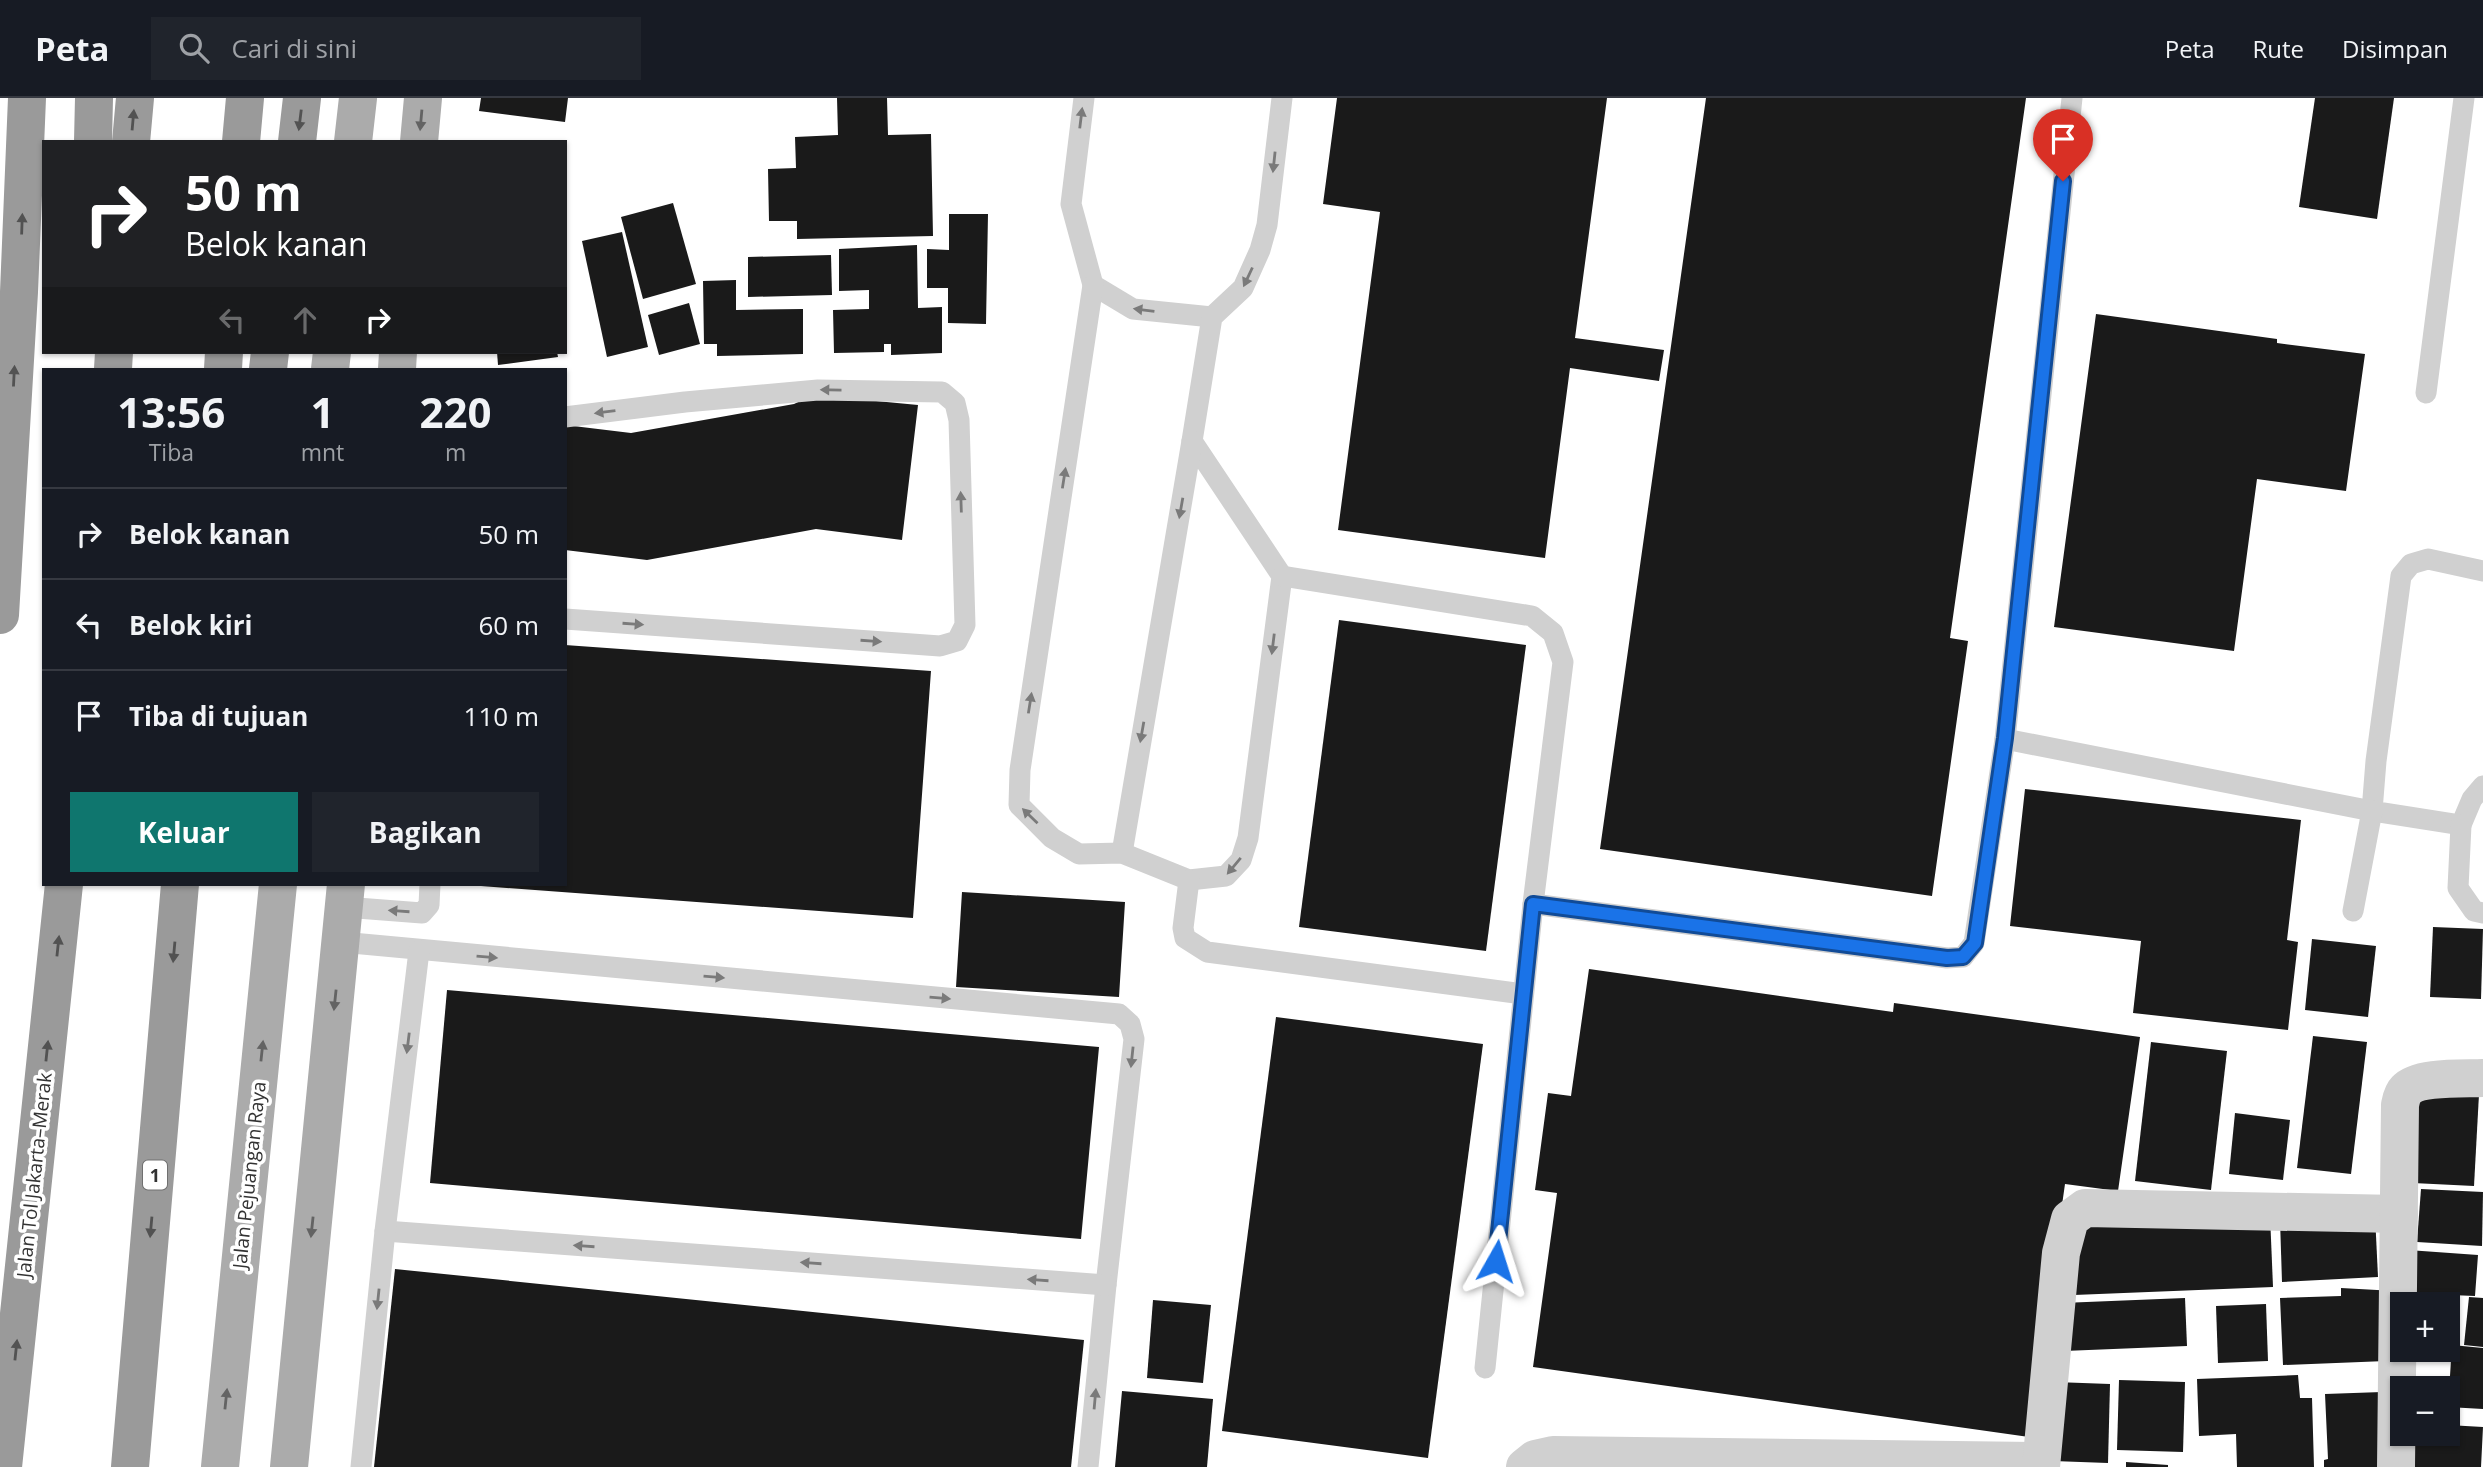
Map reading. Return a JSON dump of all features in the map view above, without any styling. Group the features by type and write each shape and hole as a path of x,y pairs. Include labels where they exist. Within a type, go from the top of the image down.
{"highway":[{"path":"0,615 19,292 27,98"},
{"path":"93,140 94,98"},
{"path":"131,140 135,98"},
{"path":"241,140 245,98"},
{"path":"297,140 302,98"},
{"name":"Jalan Tol Jakarta–Merak","path":"4,1467 64,886"},
{"name":"1","path":"130,1467 180,886"}],"main road":[{"path":"354,140 358,98"},
{"path":"419,140 423,98"},
{"name":"Jalan Pejuangan Raya","path":"219,1467 278,886"},
{"path":"289,1467 344,911"}],"street":[{"path":"2396,1467 2400,1105 2404,1091 2424,1081 2483,1078"},
{"path":"1525,1467 1535,1459 1553,1455 2041,1464 2061,1253 2070,1219 2085,1208 2399,1213"}],"lane":[{"path":"1084,98 1071,204 1093,285 1020,770 1018,805 1052,838 1079,854 1122,853 1189,880 1226,876 1241,860 1248,838 1282,576 1192,441"},
{"path":"1122,853 1212,317 1243,288 1260,250 1267,225 1282,98"},
{"path":"1533,904 1947,958 1963,957 1975,943 2005,738 2072,98"},
{"path":"2426,393 2464,98"},
{"path":"1093,285 1133,309 1212,317"},
{"path":"567,417 685,402 818,390 942,392 955,403 959,420 965,625 957,640 940,646 567,619"},
{"path":"2353,911 2372,811 2376,761 2401,576 2411,564 2428,559 2483,570"},
{"path":"1282,576 1532,616 1553,633 1563,662 1523,995 1486,1368"},
{"path":"2005,738 2372,811 2461,825"},
{"path":"2483,786 2472,799 2461,825 2458,888 2474,911 2483,913"},
{"path":"1189,880 1183,928 1185,938 1193,946 1207,952 1523,995"},
{"path":"344,911 422,913 429,905 430,886"},
{"path":"344,911 419,951 1119,1013 1130,1024 1133,1039 1088,1467"},
{"path":"361,1467 385,1231 419,951"},
{"path":"385,1231 1106,1285"}],"building":[{"path":"481,98 568,98 565,122 479,111"},
{"path":"837,98 887,98 888,135 931,134 933,236 797,239 797,221 769,221 768,169 796,168 795,137 838,135"},
{"path":"1337,98 1607,98 1575,338 1664,350 1659,381 1570,368 1545,558 1338,530 1380,212 1323,204"},
{"path":"1706,98 2026,98 1950,638 1968,641 1932,896 1600,849"},
{"path":"2315,98 2394,98 2377,219 2299,207"},
{"path":"673,203 696,284 643,299 621,217"},
{"path":"949,214 988,214 986,324 948,323 948,288 927,288 927,249 949,250"},
{"path":"622,232 648,347 607,357 582,241"},
{"path":"917,245 918,308 942,307 942,353 891,355 891,344 884,344 884,352 834,353 833,310 869,309 869,290 839,291 839,249"},
{"path":"831,255 832,295 748,297 748,257"},
{"path":"736,280 736,310 803,309 803,354 717,356 717,344 704,344 703,281"},
{"path":"689,303 700,344 659,355 648,315"},
{"path":"2096,314 2365,354 2346,491 2257,479 2234,651 2054,627"},
{"path":"497,354 557,354 558,357 498,365"},
{"path":"813,395 918,405 902,540 816,529 647,560 567,550 567,425 631,433 794,404"},
{"path":"1339,620 1526,645 1486,951 1299,927"},
{"path":"567,645 931,671 913,918 481,886 567,886"},
{"path":"2025,789 2301,820 2287,940 2298,942 2288,1030 2133,1013 2141,941 2010,926"},
{"path":"962,892 1125,902 1119,997 956,987"},
{"path":"2433,927 2483,929 2481,999 2430,997"},
{"path":"2312,939 2376,946 2368,1017 2305,1010"},
{"path":"1589,969 1893,1012 1894,1003 2140,1037 2118,1191 2065,1184 2029,1437 1533,1367 1557,1193 1535,1190 1548,1093 1571,1096"},
{"path":"447,990 1099,1047 1081,1239 430,1183"},
{"path":"1276,1017 1483,1044 1428,1458 1222,1431"},
{"path":"2313,1036 2367,1042 2351,1174 2297,1168"},
{"path":"2151,1042 2227,1051 2211,1190 2135,1181"},
{"path":"2419,1091 2479,1094 2474,1186 2413,1183"},
{"path":"2235,1113 2290,1120 2283,1180 2229,1174"},
{"path":"2421,1189 2483,1192 2482,1246 2417,1242"},
{"path":"2270,1215 2273,1287 2074,1295 2072,1223"},
{"path":"2375,1215 2378,1277 2282,1282 2280,1220"},
{"path":"2408,1250 2478,1255 2475,1296 2460,1295 2460,1292 2412,1292"},
{"path":"395,1269 1084,1340 1071,1467 374,1467"},
{"path":"2341,1288 2395,1291 2390,1292 2390,1330 2386,1361 2283,1365 2280,1298 2341,1296"},
{"path":"2469,1297 2483,1298 2483,1347 2464,1345"},
{"path":"2185,1298 2187,1346 2064,1351 2062,1303"},
{"path":"1153,1300 1211,1305 1203,1383 1147,1378"},
{"path":"2266,1304 2268,1361 2218,1363 2216,1306"},
{"path":"2460,1346 2483,1348 2483,1409 2460,1408 2460,1376 2450,1376 2451,1362 2460,1362"},
{"path":"2298,1375 2300,1398 2312,1398 2314,1467 2237,1467 2236,1434 2199,1436 2197,1379"},
{"path":"2119,1380 2185,1382 2183,1452 2117,1450"},
{"path":"2055,1382 2110,1384 2108,1463 2053,1461"},
{"path":"1122,1391 1213,1399 1207,1467 1115,1467"},
{"path":"2382,1392 2385,1467 2324,1467 2324,1460 2328,1459 2325,1394"},
{"path":"2460,1426 2483,1427 2481,1467 2414,1467 2415,1446 2460,1446"},
{"path":"2126,1462 2168,1465 2168,1467 2126,1467"}],"route":[{"path":"1496,1261 1533,904 1947,958 1963,957 1975,943 2005,738 2063,181"}]}
